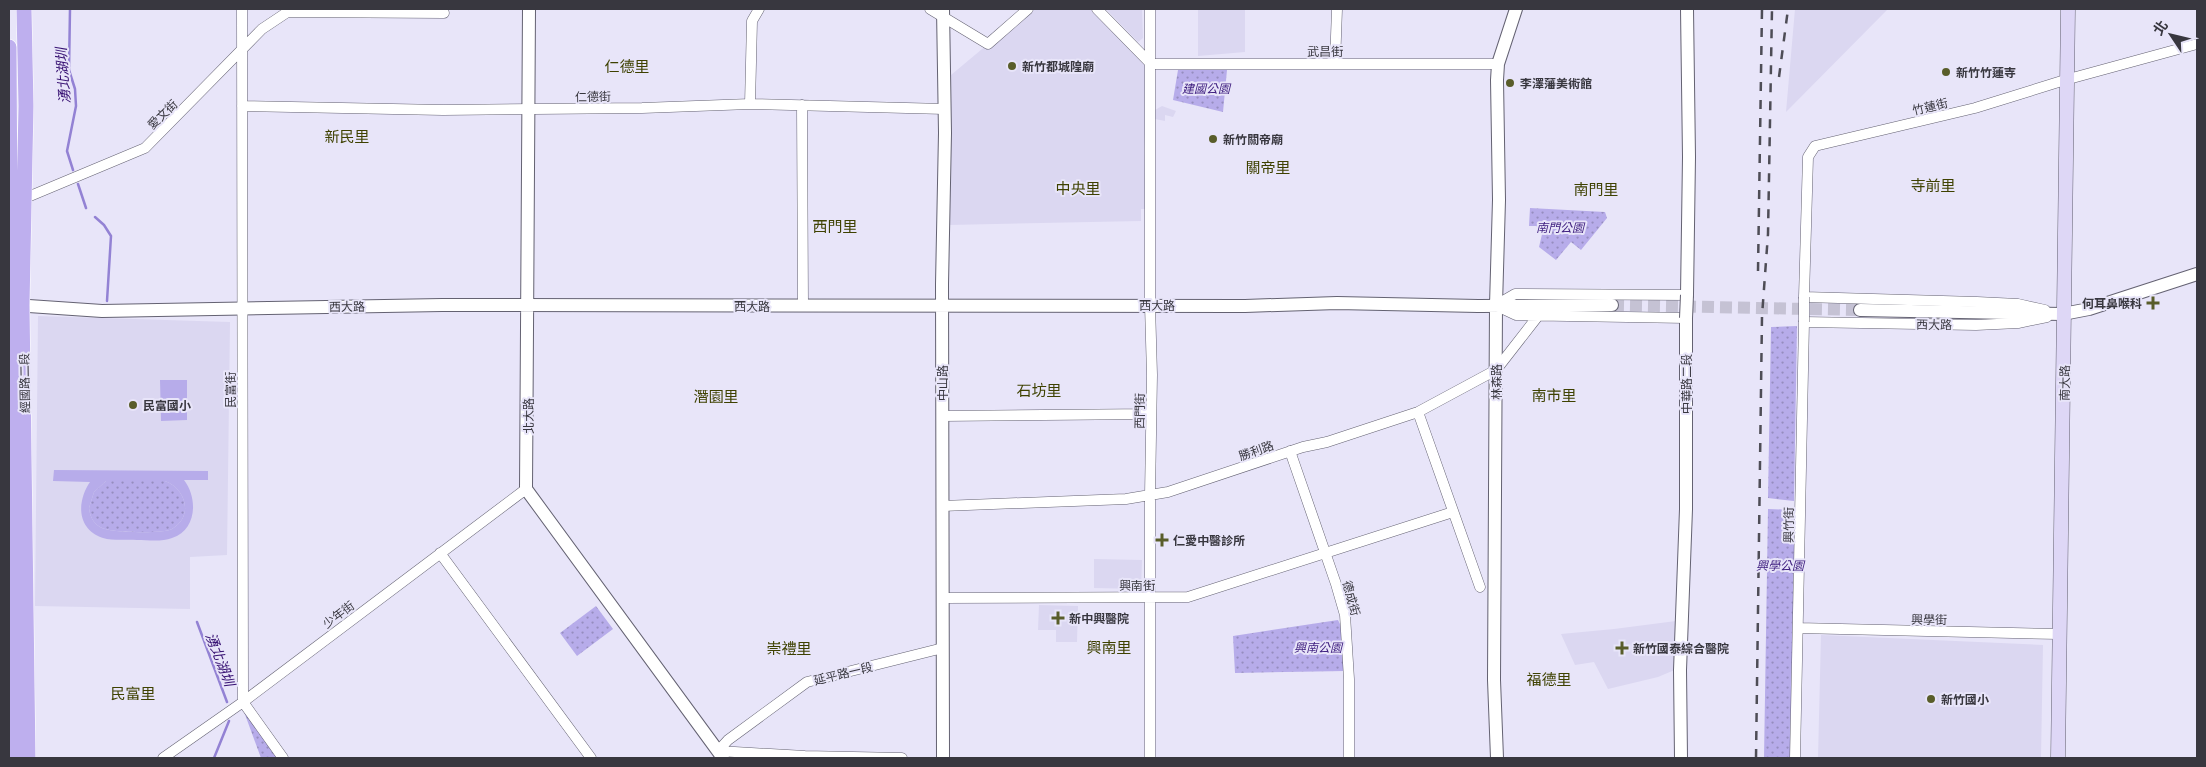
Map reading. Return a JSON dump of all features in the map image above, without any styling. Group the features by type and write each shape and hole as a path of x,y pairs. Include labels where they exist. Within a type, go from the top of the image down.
{"main road":[{"name":"經國路二段","path":"13,758 10,623 14,305 24,199 26,106 24,9"},
{"name":"南大路","path":"2058,758 2064,359 2062,314 2065,80 2068,9"},
{"name":"經國路二段","path":"9,46 14,305 28,620 28,758"}],"street":[{"name":"民富街","path":"242,9 242,702"},
{"name":"北大路","path":"526,489 529,9"},
{"path":"750,104 752,21 759,9"},
{"path":"930,9 943,13 988,44 1028,9"},
{"path":"1097,9 1151,64"},
{"name":"西門街","path":"1150,9 1150,758"},
{"path":"1336,64 1337,9"},
{"name":"林森路","path":"1497,758 1494,680 1498,64 1516,9"},
{"name":"中華路二段","path":"1680,758 1680,670 1686,500 1686,318 1689,157 1687,9"},
{"name":"愛文街","path":"24,199 145,148 262,30 290,10"},
{"path":"290,10 444,13"},
{"name":"中山路","path":"943,13 945,109 942,306 943,758"},
{"name":"竹蓮街","path":"1804,322 1808,157 1815,146 1975,108 2065,80 2197,44"},
{"name":"武昌街","path":"1151,64 1498,64"},
{"name":"仁德街","path":"242,106 528,110 750,104 945,109"},
{"path":"802,105 803,306"},
{"name":"西大路","path":"1804,322 2018,323 2098,306 2197,274"},
{"name":"西大路","path":"1496,305 1515,294 1687,295"},
{"name":"西大路","path":"1804,297 2018,304 2062,314"},
{"name":"西大路","path":"14,305 102,311 442,305 942,306 1305,305 1337,303 1612,305"},
{"name":"西大路","path":"1496,305 1516,315 1686,318"},
{"name":"西大路","path":"1860,310 2062,314"},
{"name":"勝利路","path":"942,506 1126,500 1168,492 1290,451 1327,442 1418,412 1496,370 1538,316"},
{"name":"興竹街","path":"1795,758 1804,322"},
{"path":"1418,412 1480,587"},
{"path":"942,416 1151,414"},
{"name":"德成街","path":"1290,451 1336,584 1347,630 1349,758"},
{"path":"526,489 716,756 902,758"},
{"name":"少年街","path":"163,758 242,702 526,489"},
{"name":"興南街","path":"942,598 1188,597 1453,512"},
{"path":"440,553 591,758"},
{"path":"10,623 28,620"},
{"name":"興學街","path":"1798,628 2060,634"},
{"name":"延平路一段","path":"716,756 728,740 806,682 942,648"},
{"path":"242,702 283,758"}],"shaded area":[{"path":"1030,9 1095,9 1150,63 1144,148 1146,209 1141,209 1141,221 949,225 945,80"},
{"path":"1106,9 1142,9 1143,38 1138,42"},
{"path":"1198,9 1245,9 1245,52 1198,56"},
{"path":"1795,9 1888,9 1786,112"},
{"path":"1162,106 1176,111 1173,117 1165,115 1165,121 1155,119 1155,110"},
{"name":"民富國小","path":"38,316 230,322 227,555 190,557 190,609 35,606"},
{"path":"1094,559 1142,560 1141,589 1094,588"},
{"name":"新中興醫院","path":"1039,605 1078,606 1077,642 1056,642 1056,630 1038,630"},
{"name":"新竹國泰綜合醫院","path":"1676,621 1677,669 1658,677 1608,689 1594,662 1575,665 1561,634 1614,629"},
{"name":"新竹國小","path":"1821,635 2043,645 2041,758 1818,758"}],"green space":[{"name":"建國公園","path":"1178,70 1227,70 1223,112 1173,100"},
{"name":"南門公園","path":"1530,208 1605,212 1607,218 1581,250 1571,242 1556,260 1539,247 1543,230 1536,226 1529,226"},
{"path":"1797,326 1794,501 1768,498 1771,327"},
{"path":"160,380 187,380 187,420 161,421"},
{"path":"54,470 208,471 208,480 184,480 189,487 193,504 193,513 186,528 172,538 159,540 111,539 94,534 88,528 81,514 83,498 90,482 53,481","holes":["106,481 165,481 178,490 185,503 183,517 179,524 172,529 148,532 114,531 100,527 92,519 89,508 94,492"]},
{"path":"106,481 165,481 178,490 182,496 185,503 183,517 179,524 167,531 124,532 100,527 92,519 89,508 94,492"},
{"name":"興學公園","path":"1768,509 1795,510 1790,758 1764,758"},
{"path":"596,606 613,629 577,656 560,633"},
{"name":"興南公園","path":"1338,620 1342,628 1345,671 1235,673 1233,636"},
{"path":"243,709 277,758 261,758"}],"waterway":[{"name":"湧北湖圳","path":"70,9 69,70 75,89 76,106 67,151 73,170"},
{"name":"湧北湖圳","path":"78,184 86,208"},
{"name":"湧北湖圳","path":"95,217 104,225 111,236 107,301"},
{"name":"湧北湖圳","path":"197,622 227,702"},
{"name":"湧北湖圳","path":"214,758 229,721"}],"tunnel":[{"path":"1612,305 1860,310"}],"railway":[{"path":"1758,271 1762,9"},
{"path":"1756,758 1762,316 1768,234 1772,9"},
{"path":"1779,77 1788,9"}],"place":[{"name":"新竹都城隍廟","path":"1012,66"},
{"name":"新竹竹蓮寺","path":"1946,72"},
{"name":"李澤藩美術館","path":"1510,83"},
{"name":"新竹關帝廟","path":"1213,139"},
{"name":"何耳鼻喉科","path":"2153,303"},
{"name":"民富國小","path":"133,405"},
{"name":"仁愛中醫診所","path":"1162,540"},
{"name":"新中興醫院","path":"1058,618"},
{"name":"新竹國泰綜合醫院","path":"1622,648"},
{"name":"新竹國小","path":"1931,699"}],"district":[{"name":"仁德里","path":"627,65"},
{"name":"新民里","path":"347,135"},
{"name":"關帝里","path":"1268,166"},
{"name":"寺前里","path":"1933,184"},
{"name":"中央里","path":"1078,187"},
{"name":"南門里","path":"1596,188"},
{"name":"西門里","path":"835,225"},
{"name":"石坊里","path":"1039,389"},
{"name":"南市里","path":"1554,394"},
{"name":"潛園里","path":"716,395"},
{"name":"興南里","path":"1109,646"},
{"name":"崇禮里","path":"789,647"},
{"name":"福德里","path":"1549,678"},
{"name":"民富里","path":"133,692"}]}
